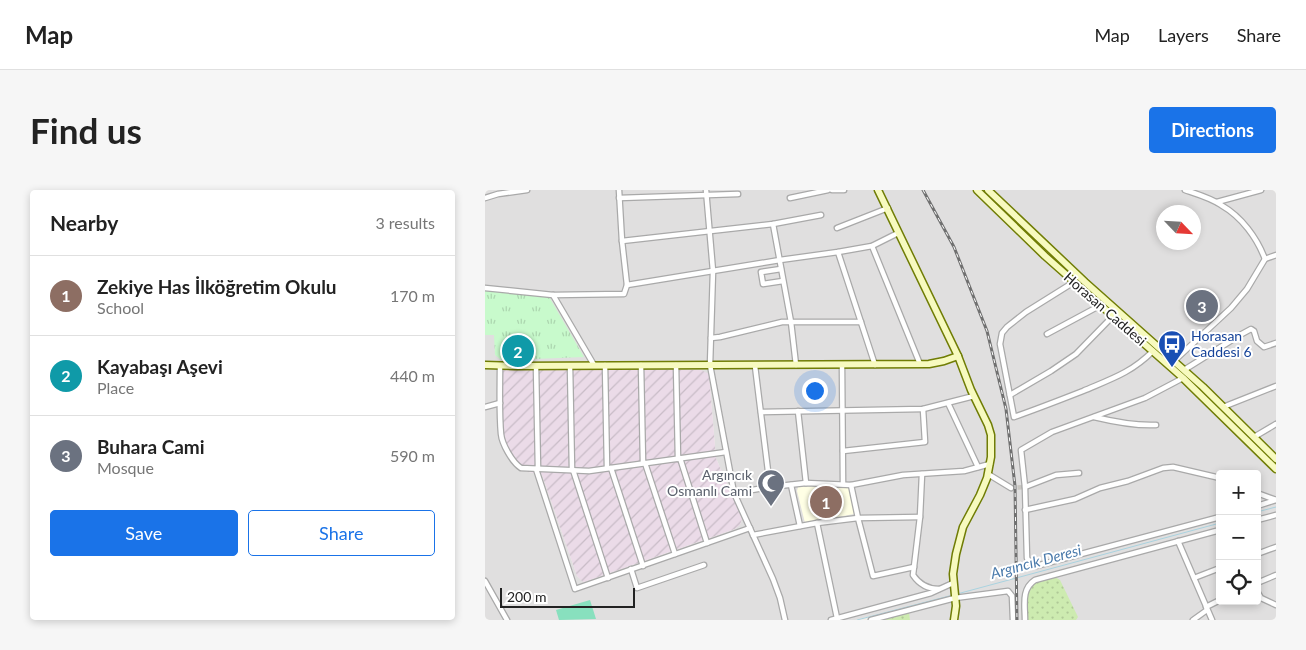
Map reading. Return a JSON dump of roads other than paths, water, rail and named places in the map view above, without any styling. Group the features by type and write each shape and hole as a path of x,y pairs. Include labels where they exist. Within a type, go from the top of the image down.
{"street":[{"path":"485,198 527,190"},
{"path":"485,288 553,295 625,294 627,285 619,190"},
{"path":"706,190 713,271 710,365 734,493 773,578 785,620"},
{"path":"790,198 830,190 844,190"},
{"path":"878,190 958,356 990,430 992,446 988,474 961,534 955,560 953,585 956,610 954,620"},
{"name":"Horasan Caddesi","path":"977,190 1074,282 1183,378 1276,469"},
{"name":"Horasan Caddesi","path":"988,190 1085,282 1184,370 1276,459"},
{"path":"1185,190 1217,202 1231,212 1259,244 1265,259"},
{"path":"1217,202 1261,190"},
{"path":"619,198 738,194"},
{"path":"837,228 887,208"},
{"path":"622,241 773,224 821,215"},
{"path":"773,224 791,322 796,365"},
{"path":"627,285 872,246 898,233"},
{"path":"872,246 920,364"},
{"path":"838,252 875,364"},
{"path":"1174,361 1232,307 1247,289 1265,259 1276,255"},
{"path":"781,269 761,272 763,284 783,281"},
{"path":"1074,282 1026,312 1002,333 1000,344 1014,417 1113,379 1134,367 1153,351"},
{"path":"553,295 595,365"},
{"path":"1047,334 1101,305"},
{"path":"1010,395 1076,354 1113,316"},
{"path":"711,338 782,322 861,322"},
{"path":"1184,370 1251,329 1254,331 1257,341 1263,347 1276,343"},
{"path":"485,365 755,366 920,364 937,363 958,356"},
{"path":"605,365 609,468 643,566"},
{"path":"641,365 644,463 675,554"},
{"path":"676,365 679,458 707,543"},
{"path":"843,365 843,484"},
{"path":"500,366 501,436 512,460 521,468 589,471 726,452"},
{"path":"536,366 537,469 575,589 750,528"},
{"path":"570,366 573,470 608,578"},
{"path":"755,366 770,487"},
{"path":"1183,378 1145,398 1052,432 1021,450 1025,487 1027,558 1030,563 1036,566 1216,518"},
{"path":"1223,407 1276,386"},
{"path":"761,412 923,409 974,396"},
{"path":"485,407 500,403"},
{"path":"949,403 978,467"},
{"path":"843,451 925,442 923,409"},
{"path":"798,411 806,483"},
{"path":"1093,417 1141,426 1156,425"},
{"path":"1254,437 1276,424"},
{"path":"734,493 806,483 851,485 903,475 964,471 990,464"},
{"path":"1025,510 1075,499 1100,488 1128,481 1163,468 1173,467 1216,477"},
{"path":"1025,487 1056,475 1079,473"},
{"path":"922,474 920,517 913,575 920,583 927,587 939,589"},
{"path":"988,474 1011,488"},
{"path":"791,485 800,526"},
{"path":"851,485 873,576 914,567"},
{"path":"1261,494 1276,500 1261,505"},
{"path":"1261,519 1276,516"},
{"path":"753,535 817,523 858,518 920,517"},
{"path":"817,523 837,618"},
{"path":"1025,620 1025,592 1028,586 1035,580 1216,531"},
{"path":"1178,541 1212,620"},
{"path":"1261,553 1276,547"},
{"path":"631,569 637,588 704,565"},
{"path":"1194,578 1216,570"},
{"path":"1261,581 1276,575"},
{"path":"485,581 507,620"},
{"path":"831,620 931,593 953,585"},
{"path":"871,620 955,597 1008,590 1012,596 1013,620"},
{"path":"1261,598 1276,605"},
{"path":"1193,620 1216,602"}],"waterway":[{"name":"Argıncık Deresi","path":"1261,511 1276,507"},
{"name":"Argıncık Deresi","path":"957,594 1216,524"},
{"name":"Argıncık Deresi","path":"857,620 953,595"}],"tunnel":[{"path":"1011,488 1025,487"}],"railway":[{"path":"923,190 954,247 987,331 1006,409 1015,486 1017,620"}],"place":[{"name":"Buhara Cami","path":"1202,306"},
{"name":"Kayabaşı Aşevi","path":"518,351"},
{"name":"Horasan Caddesi 6","path":"1172,368"},
{"name":"Zekiye Has İlköğretim Okulu","path":"826,502"},
{"name":"Argıncık Osmanlı Cami","path":"771,507"}]}
